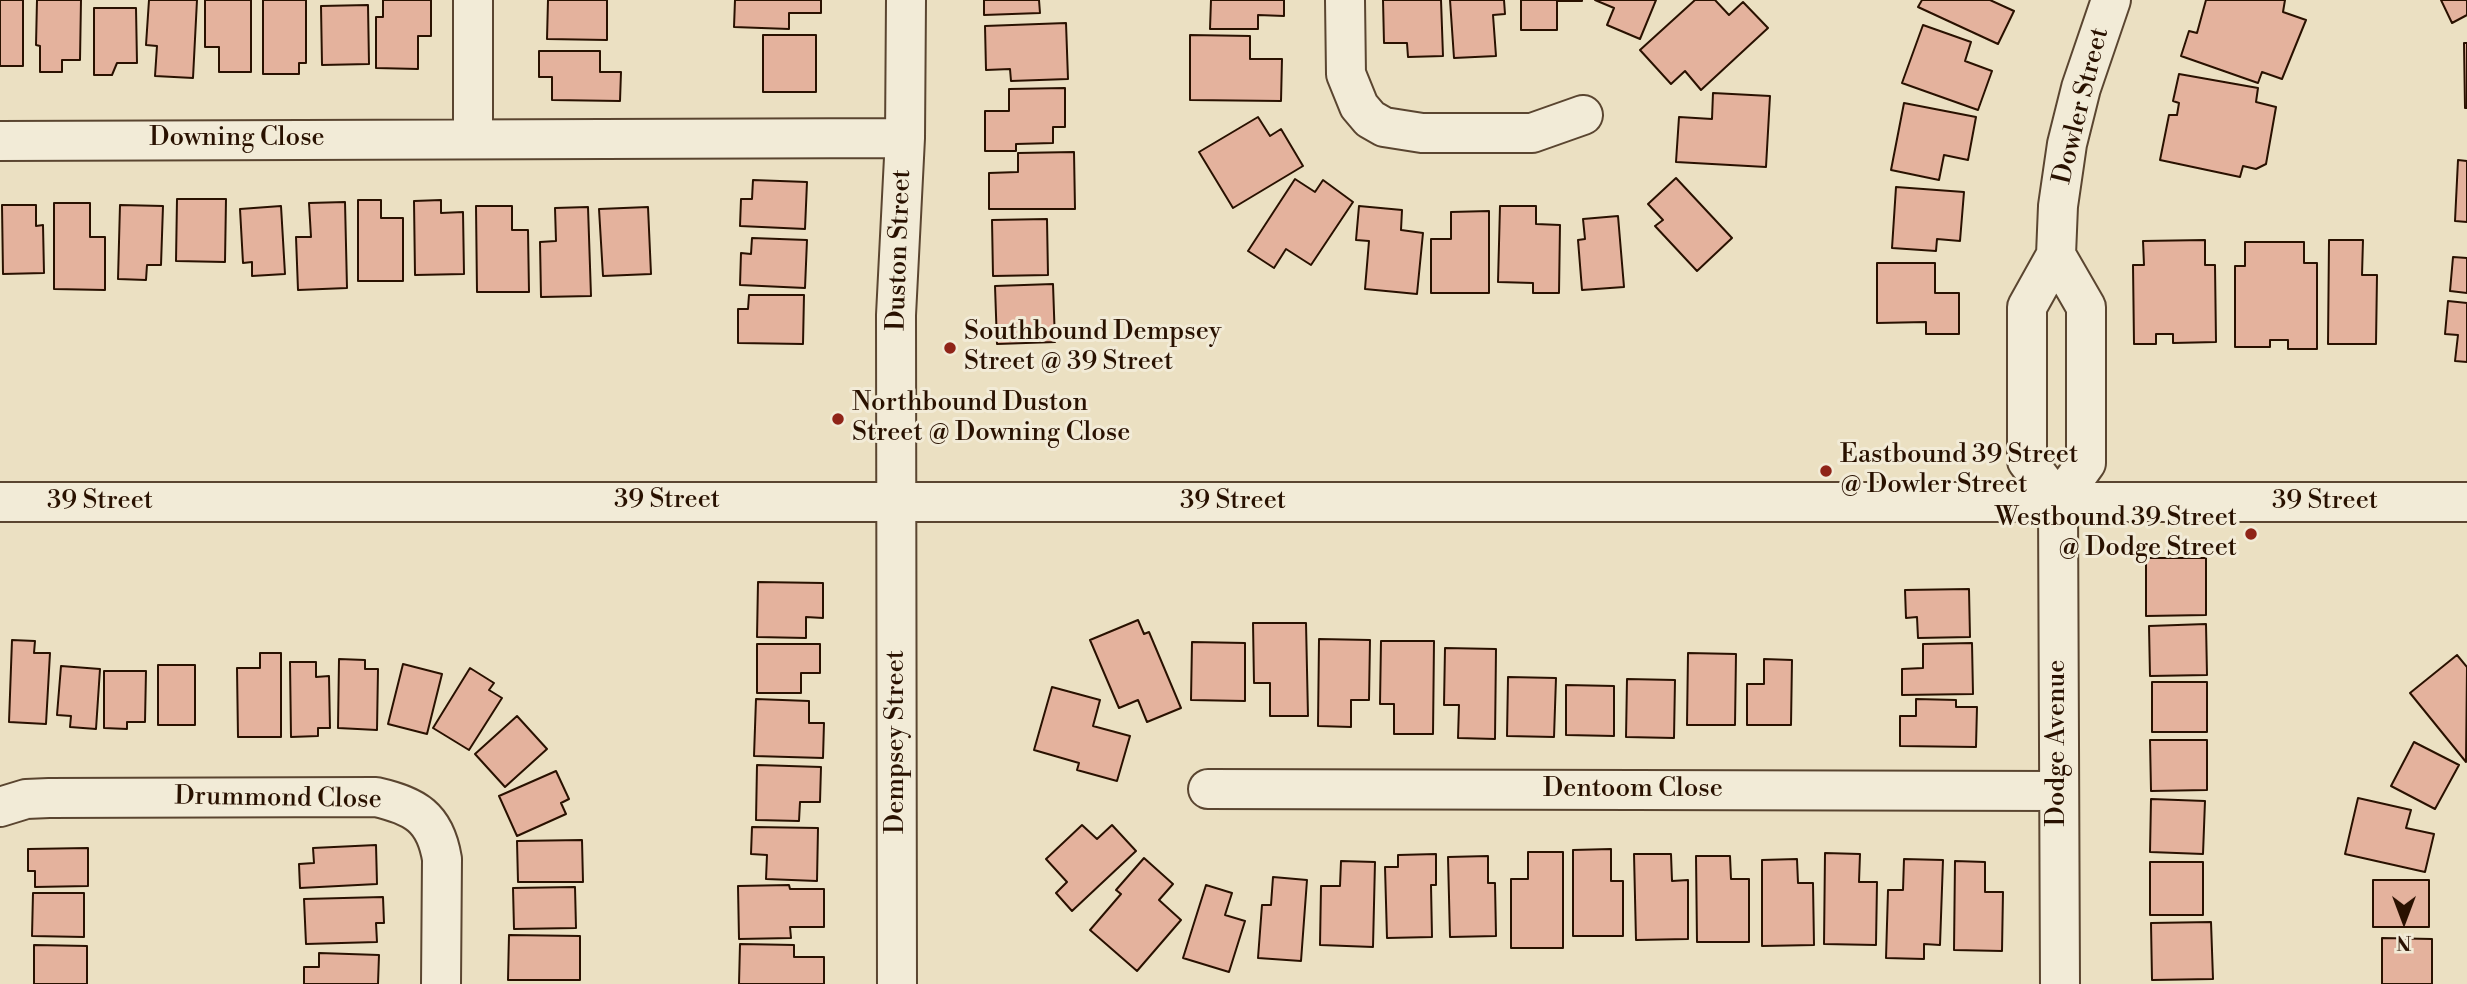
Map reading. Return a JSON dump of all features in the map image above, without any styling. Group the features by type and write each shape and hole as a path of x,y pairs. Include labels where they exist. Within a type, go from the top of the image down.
{"street":[{"path":"473,0 474,138"},
{"name":"Duston Street","path":"896,501 896,314 905,138 906,0"},
{"path":"1345,0 1346,74 1359,106 1370,119 1384,127 1422,133 1532,133 1583,115"},
{"name":"Dowler Street","path":"2058,502 2027,461 2027,307 2056,255 2058,206 2067,144 2081,89 2111,0"},
{"name":"Downing Close","path":"0,141 905,138"},
{"path":"2056,255 2086,307 2086,463 2058,502"},
{"name":"Dempsey Street","path":"896,501 897,984"},
{"name":"39 Street","path":"0,502 2467,502"},
{"name":"Dodge Avenue","path":"2058,502 2060,984"},
{"name":"Dentoom Close","path":"1208,789 2058,791"},
{"name":"Drummond Close","path":"0,807 26,799 49,798 376,797 400,803 432,826 439,841 442,859 441,984"}],"building":[{"path":"0,0 23,0 23,66 0,66"},
{"path":"37,0 81,0 80,60 62,60 62,72 40,72 40,46 36,45"},
{"path":"149,0 197,0 193,78 155,76 157,46 146,45"},
{"path":"205,0 251,0 251,72 219,72 219,47 205,47"},
{"path":"263,0 306,0 306,63 299,63 299,74 263,74"},
{"path":"383,0 431,0 431,36 418,36 418,69 376,68 376,17 383,17"},
{"path":"548,0 607,0 607,40 547,39"},
{"path":"735,0 821,0 821,13 789,13 789,29 734,27"},
{"path":"984,0 1039,0 1040,13 984,15"},
{"path":"1211,0 1284,0 1284,16 1258,15 1258,29 1210,29"},
{"path":"1383,0 1441,0 1443,56 1408,57 1407,43 1384,43"},
{"path":"1450,0 1504,0 1505,14 1493,15 1496,56 1454,58"},
{"path":"1521,0 1582,1 1557,1 1557,30 1521,30"},
{"path":"1595,0 1656,0 1640,39 1607,25 1614,8"},
{"path":"1695,0 1715,0 1729,15 1743,2 1768,28 1701,90 1685,71 1671,84 1640,50"},
{"path":"1922,0 1990,0 2014,11 1998,44 1918,7"},
{"path":"2206,0 2285,0 2283,12 2306,20 2282,79 2262,72 2258,83 2181,56 2189,31 2197,33"},
{"path":"2441,0 2467,0 2467,15 2452,23"},
{"path":"368,5 369,64 322,65 321,6"},
{"path":"94,8 136,8 137,63 117,63 112,75 94,75"},
{"path":"1066,23 1068,79 1011,81 1010,69 986,70 985,26"},
{"path":"1923,25 1971,42 1965,61 1992,71 1978,110 1902,83"},
{"path":"763,35 816,35 816,92 763,92"},
{"path":"1190,35 1250,36 1250,59 1282,59 1281,101 1190,100"},
{"path":"2464,43 2467,43 2467,108 2465,108"},
{"path":"539,51 600,51 600,72 621,72 620,101 552,100 552,77 539,77"},
{"path":"2179,74 2258,88 2256,102 2276,107 2266,164 2256,169 2243,166 2240,177 2160,160 2169,115 2177,115 2179,103 2173,101"},
{"path":"1065,88 1065,127 1053,127 1053,143 1016,144 1016,151 985,151 985,111 1009,111 1009,89"},
{"path":"1713,93 1770,96 1766,167 1676,162 1679,117 1712,119"},
{"path":"1904,103 1976,117 1968,160 1944,155 1939,180 1891,170"},
{"path":"1258,117 1270,136 1281,129 1303,166 1233,208 1199,152"},
{"path":"1074,152 1075,209 989,209 989,173 1018,172 1018,153"},
{"path":"2458,160 2467,161 2467,222 2455,221"},
{"path":"1676,178 1732,238 1697,271 1655,226 1663,220 1648,204"},
{"path":"1295,179 1315,192 1323,180 1353,202 1311,265 1286,249 1274,268 1248,251"},
{"path":"753,180 807,182 805,229 740,226 741,199 752,199"},
{"path":"1896,187 1964,192 1960,241 1937,239 1936,251 1892,248"},
{"path":"177,199 226,199 225,262 176,261"},
{"path":"358,200 381,200 381,218 403,218 403,281 358,281"},
{"path":"441,200 441,213 463,212 464,274 415,275 414,201"},
{"path":"345,202 347,288 298,290 296,237 311,237 309,203"},
{"path":"54,203 90,203 90,237 105,237 105,290 54,289"},
{"path":"2,205 36,205 36,226 43,225 44,273 3,274"},
{"path":"120,205 163,206 161,265 147,265 146,280 118,279"},
{"path":"281,206 285,274 252,276 252,262 243,263 240,209"},
{"path":"476,206 512,206 512,230 528,230 529,292 477,292"},
{"path":"1359,206 1402,210 1401,230 1423,233 1417,294 1365,289 1369,241 1356,240"},
{"path":"1500,206 1536,206 1536,224 1560,225 1559,293 1533,293 1533,283 1498,282"},
{"path":"588,207 591,296 541,297 540,242 556,241 555,208"},
{"path":"648,207 651,274 603,276 599,209"},
{"path":"1489,211 1489,293 1431,293 1431,239 1451,239 1451,212"},
{"path":"1618,216 1624,287 1582,290 1578,240 1585,239 1583,219"},
{"path":"1047,219 1048,275 993,276 992,220"},
{"path":"752,238 807,240 805,288 740,285 741,253 751,254"},
{"path":"2205,240 2205,265 2215,265 2216,342 2173,343 2173,334 2156,334 2156,344 2134,344 2133,265 2144,265 2143,241"},
{"path":"2329,240 2363,240 2362,275 2377,275 2376,344 2328,344"},
{"path":"2245,242 2304,242 2304,263 2317,263 2317,349 2288,349 2288,340 2270,340 2270,347 2235,347 2235,266 2245,266"},
{"path":"2453,257 2467,258 2467,293 2450,291"},
{"path":"1877,263 1935,263 1935,293 1959,293 1959,334 1926,334 1926,322 1877,323"},
{"path":"1053,284 1055,342 997,344 995,286"},
{"path":"749,295 804,295 803,344 738,343 738,309 748,309"},
{"path":"2448,301 2467,303 2467,362 2455,361 2458,335 2445,334"},
{"path":"2146,558 2206,558 2206,615 2146,616"},
{"path":"758,582 823,583 823,618 806,617 806,638 757,637"},
{"path":"1969,589 1970,637 1918,638 1917,617 1906,618 1905,590"},
{"path":"1138,620 1144,634 1149,632 1181,708 1147,722 1138,700 1119,708 1090,640"},
{"path":"1253,623 1306,623 1308,716 1270,716 1270,683 1254,683"},
{"path":"2206,624 2207,675 2150,676 2149,626"},
{"path":"1319,639 1370,640 1369,700 1351,700 1351,727 1318,726"},
{"path":"12,640 35,641 34,653 50,653 46,724 9,722"},
{"path":"1381,641 1434,641 1433,734 1394,734 1394,704 1380,704"},
{"path":"1192,642 1245,643 1245,701 1191,700"},
{"path":"1972,643 1973,694 1902,695 1902,669 1923,668 1923,644"},
{"path":"757,644 820,644 820,673 801,673 801,693 757,693"},
{"path":"1445,648 1496,649 1495,739 1458,738 1459,705 1444,705"},
{"path":"260,653 281,653 281,737 238,737 237,668 260,668"},
{"path":"1688,653 1736,654 1735,725 1687,725"},
{"path":"2457,655 2467,667 2466,762 2410,693"},
{"path":"339,659 365,660 365,669 378,669 377,730 338,728"},
{"path":"1764,659 1792,660 1791,725 1747,725 1747,684 1764,684"},
{"path":"290,662 316,662 316,677 329,676 330,728 318,728 318,736 291,737"},
{"path":"403,664 442,674 427,734 388,724"},
{"path":"158,665 195,665 195,725 158,725"},
{"path":"61,666 100,669 96,729 70,727 71,716 57,715"},
{"path":"470,668 494,683 489,690 502,698 469,750 433,728"},
{"path":"104,671 146,671 145,722 127,722 127,729 104,728"},
{"path":"1508,677 1556,678 1554,737 1507,736"},
{"path":"1627,679 1675,680 1674,738 1626,737"},
{"path":"2152,682 2207,682 2207,732 2152,732"},
{"path":"1566,685 1614,686 1614,736 1566,735"},
{"path":"1052,687 1100,700 1093,726 1130,736 1117,781 1077,770 1079,763 1034,750"},
{"path":"756,699 809,701 809,723 824,723 823,758 754,756"},
{"path":"1916,699 1956,700 1956,707 1977,707 1976,747 1900,746 1900,716 1916,716"},
{"path":"517,716 547,749 505,787 475,754"},
{"path":"2150,740 2207,740 2207,790 2151,791"},
{"path":"2414,742 2459,765 2435,809 2391,786"},
{"path":"757,765 821,767 820,802 800,802 799,821 756,820"},
{"path":"556,771 569,799 561,803 566,814 517,836 499,796"},
{"path":"2358,798 2411,810 2406,828 2434,834 2425,872 2345,854"},
{"path":"2151,799 2205,801 2203,854 2150,852"},
{"path":"1082,825 1097,839 1112,825 1136,851 1072,911 1056,893 1067,882 1046,859"},
{"path":"752,827 818,828 817,881 766,879 767,855 751,854"},
{"path":"582,840 583,882 518,882 517,841"},
{"path":"376,845 377,884 300,888 299,864 314,863 313,848"},
{"path":"88,848 88,886 35,887 35,871 28,871 28,849"},
{"path":"1611,849 1611,881 1623,881 1623,936 1573,936 1573,850"},
{"path":"1528,852 1563,852 1563,948 1511,948 1511,879 1528,879"},
{"path":"1825,853 1860,854 1859,882 1877,882 1876,945 1824,944"},
{"path":"1436,854 1436,885 1431,885 1432,937 1387,938 1385,867 1398,867 1398,855"},
{"path":"1634,854 1671,854 1672,881 1688,880 1688,939 1636,940"},
{"path":"1488,856 1488,883 1495,883 1496,936 1450,937 1448,857"},
{"path":"1696,856 1730,856 1731,879 1749,879 1749,942 1697,942"},
{"path":"1144,858 1173,884 1159,900 1181,920 1137,971 1090,930 1121,894 1116,890"},
{"path":"1797,859 1798,883 1813,883 1814,945 1762,946 1762,860"},
{"path":"1904,859 1943,860 1940,945 1924,944 1924,959 1886,958 1888,890 1903,890"},
{"path":"1341,861 1375,862 1373,947 1320,945 1321,886 1340,886"},
{"path":"1955,861 1985,862 1985,892 2003,892 2002,951 1954,950"},
{"path":"2150,862 2203,862 2203,915 2150,915"},
{"path":"1273,877 1307,880 1301,961 1258,958 1262,905 1271,905"},
{"path":"2373,880 2429,880 2429,927 2373,927"},
{"path":"789,885 790,889 824,889 824,927 790,927 791,938 739,939 738,886"},
{"path":"1206,885 1232,893 1225,915 1245,921 1229,972 1183,958"},
{"path":"575,887 576,928 514,929 513,888"},
{"path":"33,893 84,893 84,937 32,936"},
{"path":"383,897 384,923 376,923 377,942 306,944 304,899"},
{"path":"2211,922 2213,979 2152,980 2151,923"},
{"path":"509,935 580,936 580,980 508,980"},
{"path":"2382,938 2432,939 2432,984 2382,984"},
{"path":"740,944 794,945 794,957 824,957 824,984 739,984"},
{"path":"34,945 87,946 87,984 34,984"},
{"path":"319,953 379,955 378,984 304,984 304,967 319,967"}],"place":[{"name":"Southbound Dempsey Street @ 39 Street","path":"950,348"},
{"name":"Northbound Duston Street @ Downing Close","path":"838,419"},
{"name":"Eastbound 39 Street @ Dowler Street","path":"1826,471"},
{"name":"Westbound 39 Street @ Dodge Street","path":"2251,534"}]}
